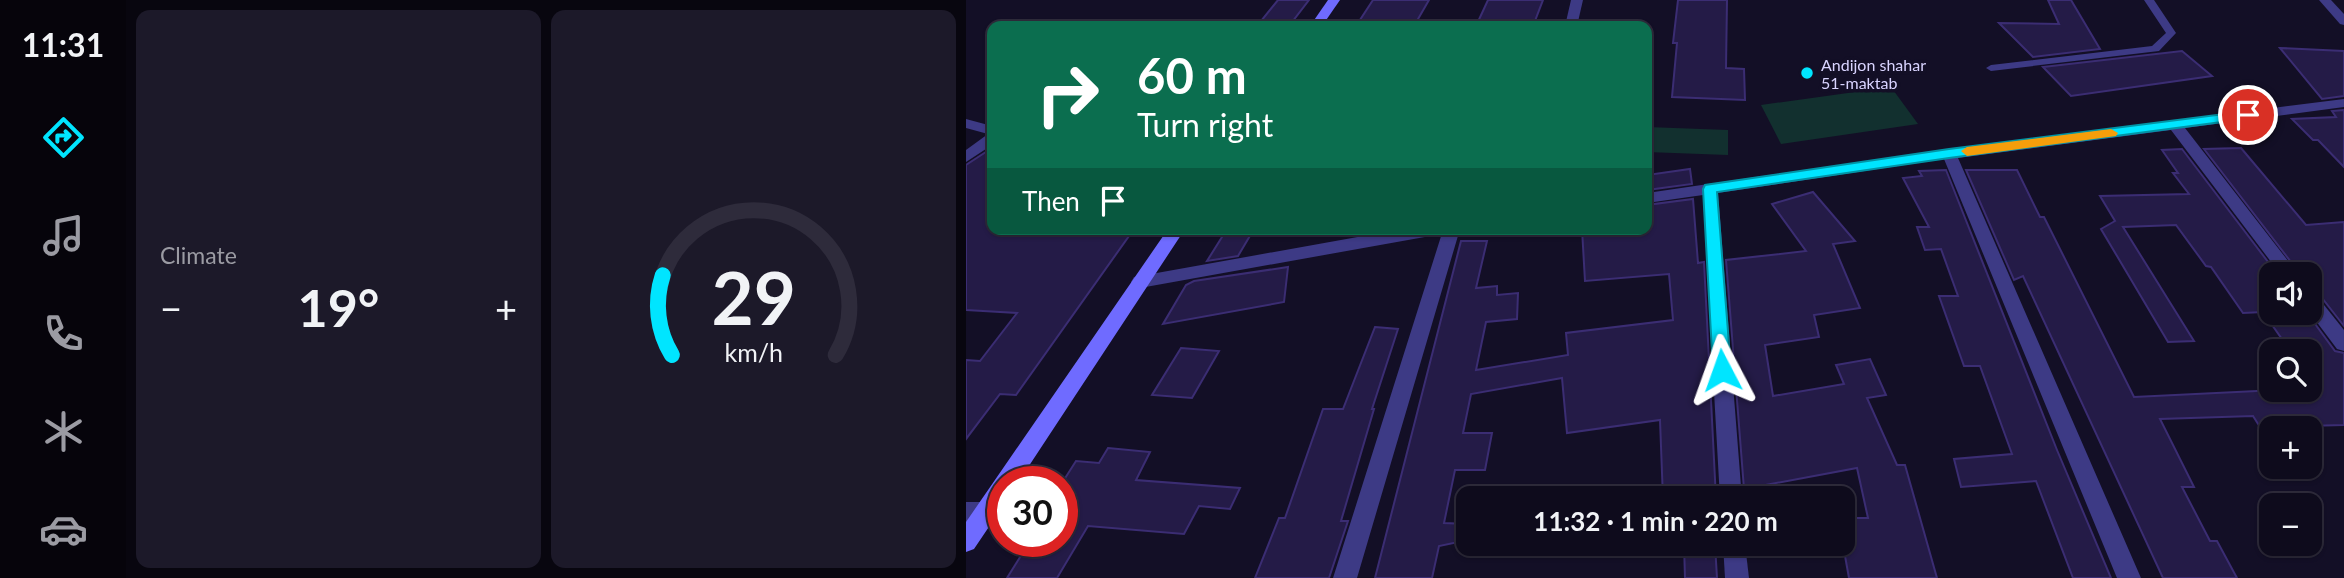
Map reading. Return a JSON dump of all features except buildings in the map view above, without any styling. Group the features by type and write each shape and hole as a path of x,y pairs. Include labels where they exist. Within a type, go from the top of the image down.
{"street":[{"path":"1319,21 1334,0"},
{"path":"1572,21 1577,0"},
{"path":"2325,0 2344,21"},
{"path":"1652,197 1949,154 2344,103"},
{"path":"966,123 987,129"},
{"path":"2175,125 2281,262"},
{"path":"966,157 987,142"},
{"path":"1949,154 2129,578"},
{"path":"1710,189 1730,486"},
{"path":"1017,466 1173,235"},
{"path":"1140,282 1402,235"},
{"path":"1345,578 1450,235"},
{"path":"2322,316 2344,344"},
{"path":"966,541 976,512"},
{"path":"1735,556 1737,578"}],"lane":[{"path":"1991,68 2155,49 2171,33 2149,0"}],"green space":[{"path":"1891,87 1918,124 1781,144 1761,105"},
{"path":"1652,127 1728,130 1728,155 1652,152"}],"slow traffic":[{"path":"1967,151 2111,133"}],"place":[{"name":"Andijon shahar 51-maktab","path":"1807,73"}],"route":[{"path":"1722,370 1710,189 1949,154 2248,115"}]}
